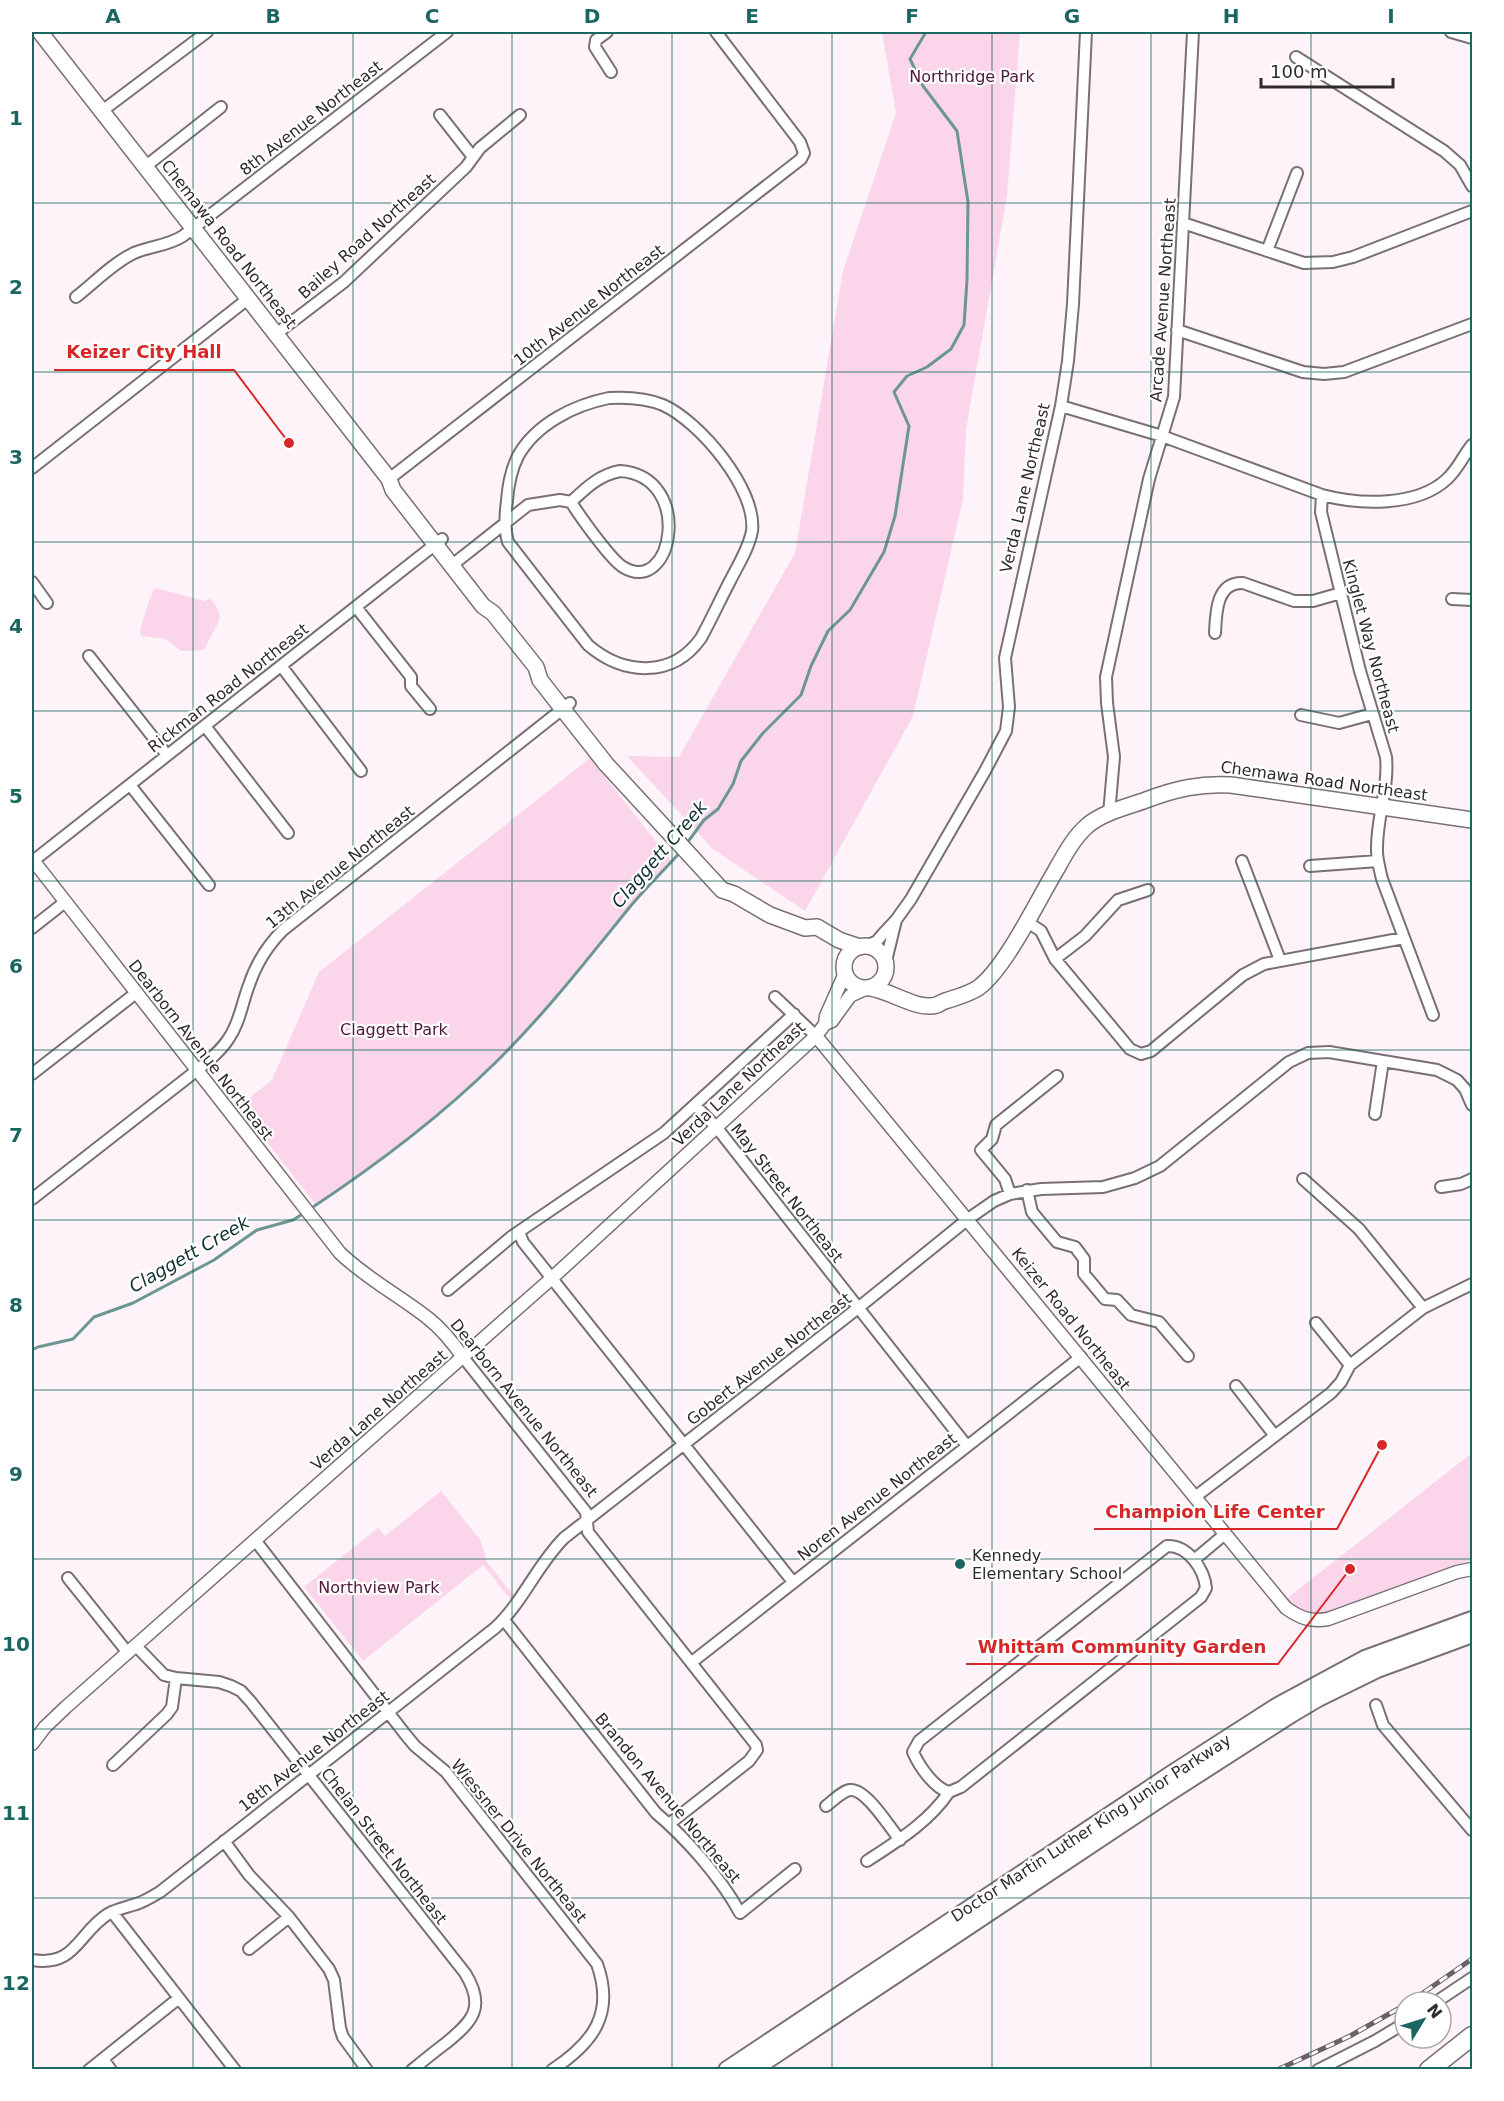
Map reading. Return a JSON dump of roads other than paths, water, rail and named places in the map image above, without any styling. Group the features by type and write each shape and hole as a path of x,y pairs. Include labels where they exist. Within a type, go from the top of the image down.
{"highway":[{"name":"Doctor Martin Luther King Junior Parkway","path":"727,2070 1162,1780 1278,1706 1365,1659 1473,1620"},
{"name":"Doctor Martin Luther King Junior Parkway","path":"752,2070 1273,1725 1318,1698 1377,1669 1473,1634"},
{"path":"1429,2070 1473,2036"}],"main road":[{"name":"Chemawa Road Northeast","path":"40,32 389,479 393,490 455,563 483,606 493,613 536,667 546,672 566,706 606,764 675,833 711,873 722,890 734,894 770,915 805,928 834,949 841,958 844,970"},
{"name":"Chemawa Road Northeast","path":"868,988 892,993 916,1004 936,1005 962,997 983,984 996,970 1074,840 1089,825 1108,814 1163,794 1209,784 1231,785 1473,820"},
{"name":"Chemawa Road Northeast","path":"805,928 817,927 839,940 863,946"},
{"path":"886,965 882,981 868,988 852,984 844,970 848,954 863,946 879,951 886,965 892,979 903,988 944,1001"}],"street":[{"path":"102,111 207,32"},
{"name":"8th Avenue Northeast","path":"76,297 127,257 145,249 175,242 447,32"},
{"path":"607,32 596,40 595,47 611,72"},
{"name":"10th Avenue Northeast","path":"389,479 796,163 804,153 801,142 716,32"},
{"name":"Verda Lane Northeast","path":"863,946 877,941 896,920 985,771 1006,731 1009,707 1005,658 1060,406 1071,333 1086,32"},
{"name":"Arcade Avenue Northeast","path":"1108,814 1114,757 1106,677 1149,479 1174,397 1193,32"},
{"path":"1451,32 1473,39"},
{"path":"1296,57 1444,151 1460,165 1473,186"},
{"path":"146,166 221,107"},
{"path":"440,115 473,157"},
{"name":"Bailey Road Northeast","path":"276,334 332,292 360,267 466,167 480,148 520,115"},
{"path":"1267,251 1297,173"},
{"path":"1184,223 1304,263 1333,262 1353,257 1473,212"},
{"path":"32,468 249,298"},
{"path":"1177,330 1303,372 1324,374 1344,372 1473,324"},
{"path":"620,398 640,399 661,405 693,424 742,487 750,508 752,529 746,550 696,645 666,665 639,669 612,661 588,645 508,542 505,522 512,472 519,455 530,440 558,417 578,407 597,400 620,398"},
{"path":"1060,406 1162,436 1323,495 1346,499 1393,501 1427,493 1446,480 1473,445"},
{"path":"455,563 525,507 533,503 560,500 571,502 618,564 624,568 637,572 657,562 662,554 669,530 668,513 658,493 639,475 620,471 605,475 571,502"},
{"name":"Kinglet Way Northeast","path":"1323,495 1320,512 1372,714 1386,757 1387,770 1377,840 1378,861 1382,879 1433,1015"},
{"name":"Rickman Road Northeast","path":"32,860 282,667 438,542"},
{"path":"32,582 47,603"},
{"path":"1215,633 1216,614 1222,592 1235,583 1243,583 1294,601 1313,601 1341,593"},
{"path":"1452,599 1473,600"},
{"path":"356,607 411,677 411,686 430,709"},
{"path":"89,656 167,755"},
{"path":"282,667 361,771"},
{"name":"13th Avenue Northeast","path":"32,1199 221,1049 238,1021 249,984 271,942 316,903 566,706"},
{"path":"1301,715 1339,723 1372,714"},
{"path":"205,726 288,833"},
{"path":"130,784 209,885"},
{"name":"Dearborn Avenue Northeast","path":"32,860 323,1233 355,1268 438,1327 464,1357 586,1512 588,1532 752,1738 757,1750 749,1761 669,1824"},
{"path":"1242,861 1280,960"},
{"path":"1310,866 1378,861"},
{"path":"1055,958 1085,936 1118,900 1148,890"},
{"path":"32,928 65,902"},
{"name":"Verda Lane Northeast","path":"886,965 896,920"},
{"path":"1026,921 1041,931 1055,958 1130,1049 1141,1054 1151,1051 1243,975 1264,964 1404,938"},
{"name":"Verda Lane Northeast","path":"825,1024 844,970"},
{"name":"Verda Lane Northeast","path":"32,1744 60,1713 464,1357 717,1128 816,1036 850,996 868,988"},
{"path":"32,1074 136,993"},
{"path":"775,998 816,1036"},
{"path":"448,1290 519,1232 664,1132 794,1014"},
{"name":"Keizer Road Northeast","path":"816,1036 1225,1534 1292,1612 1303,1618 1314,1620 1334,1617 1457,1572 1473,1569"},
{"name":"Gobert Avenue Northeast","path":"587,1520 968,1219 994,1201 1027,1190 1103,1187 1149,1172 1300,1056 1315,1051 1329,1052 1448,1074 1465,1089 1473,1105"},
{"path":"1375,1114 1383,1061"},
{"path":"1010,1194 1001,1174 981,1150 992,1139 996,1125 1057,1076"},
{"name":"May Street Northeast","path":"695,1105 717,1128 967,1446"},
{"path":"1303,1179 1359,1229 1423,1308"},
{"path":"1441,1187 1461,1184 1473,1179"},
{"path":"1027,1190 1032,1212 1058,1242 1075,1247 1084,1259 1084,1274 1104,1299 1117,1300 1135,1317 1159,1322 1188,1356"},
{"path":"519,1232 523,1242 793,1582"},
{"path":"1195,1497 1331,1393 1341,1382 1350,1365 1423,1308 1473,1284"},
{"path":"1316,1323 1350,1365"},
{"name":"Noren Avenue Northeast","path":"692,1662 1081,1357"},
{"path":"1236,1386 1275,1436"},
{"name":"18th Avenue Northeast","path":"32,1960 57,1960 66,1956 92,1928 111,1912 139,1903 160,1892 504,1620 554,1548 587,1520"},
{"path":"1194,1560 1225,1534"},
{"name":"Wiessner Drive Northeast","path":"255,1540 387,1712 415,1746 446,1772 592,1956 602,1976 604,2002 596,2026 584,2046 552,2070"},
{"path":"867,1861 900,1840 940,1804 949,1792 961,1787 1202,1597 1206,1583 1194,1560 1181,1548 1174,1546 1162,1548 919,1741 914,1752 916,1758 937,1786 949,1792"},
{"name":"Chelan Street Northeast","path":"68,1578 132,1649 160,1672 176,1678 219,1682 241,1691 465,1973 473,1986 476,2006 472,2018 464,2028 412,2070"},
{"name":"Brandon Avenue Northeast","path":"504,1620 656,1813 679,1832 732,1899 740,1913 795,1869"},
{"path":"113,1765 167,1714 172,1707 176,1678"},
{"path":"1376,1705 1383,1725 1473,1830"},
{"path":"826,1806 844,1792 856,1790 867,1798 900,1840"},
{"path":"224,1841 249,1875 289,1917 329,1969 334,1980 343,2037 367,2070"},
{"path":"111,1912 235,2070"},
{"path":"249,1948 289,1917"},
{"path":"1453,1991 1473,1978"},
{"path":"89,2070 179,1998"},
{"path":"1318,2070 1393,2030"},
{"path":"103,2059 111,2070"}],"waterway":[{"name":"Claggett Creek","path":"687,843 704,820 718,809 733,784 741,761 763,733 801,695 811,666 828,631 850,610 884,552 895,516 909,426 894,392 907,376 927,367 951,349 964,325 968,202 957,131 923,86 910,59 926,32"},
{"name":"Claggett Creek","path":"310,1209 406,1140 452,1103 495,1063 548,1007 635,901 681,851"},
{"name":"Claggett Creek","path":"32,1350 73,1339 94,1317 133,1303 214,1260 257,1230 293,1220 304,1213"}],"railway":[{"path":"1427,1990 1472,1959"},
{"path":"1277,2070 1350,2036 1393,2012"}],"place":[{"name":"Keizer City Hall","path":"289,443"},
{"name":"Champion Life Center","path":"1382,1445"},
{"name":"Kennedy Elementary School","path":"960,1564"},
{"name":"Whittam Community Garden","path":"1350,1569"}],"park label":[{"name":"Northridge Park","path":"972,76"},
{"name":"Claggett Park","path":"394,1029"},
{"name":"Northview Park","path":"379,1587"}]}
